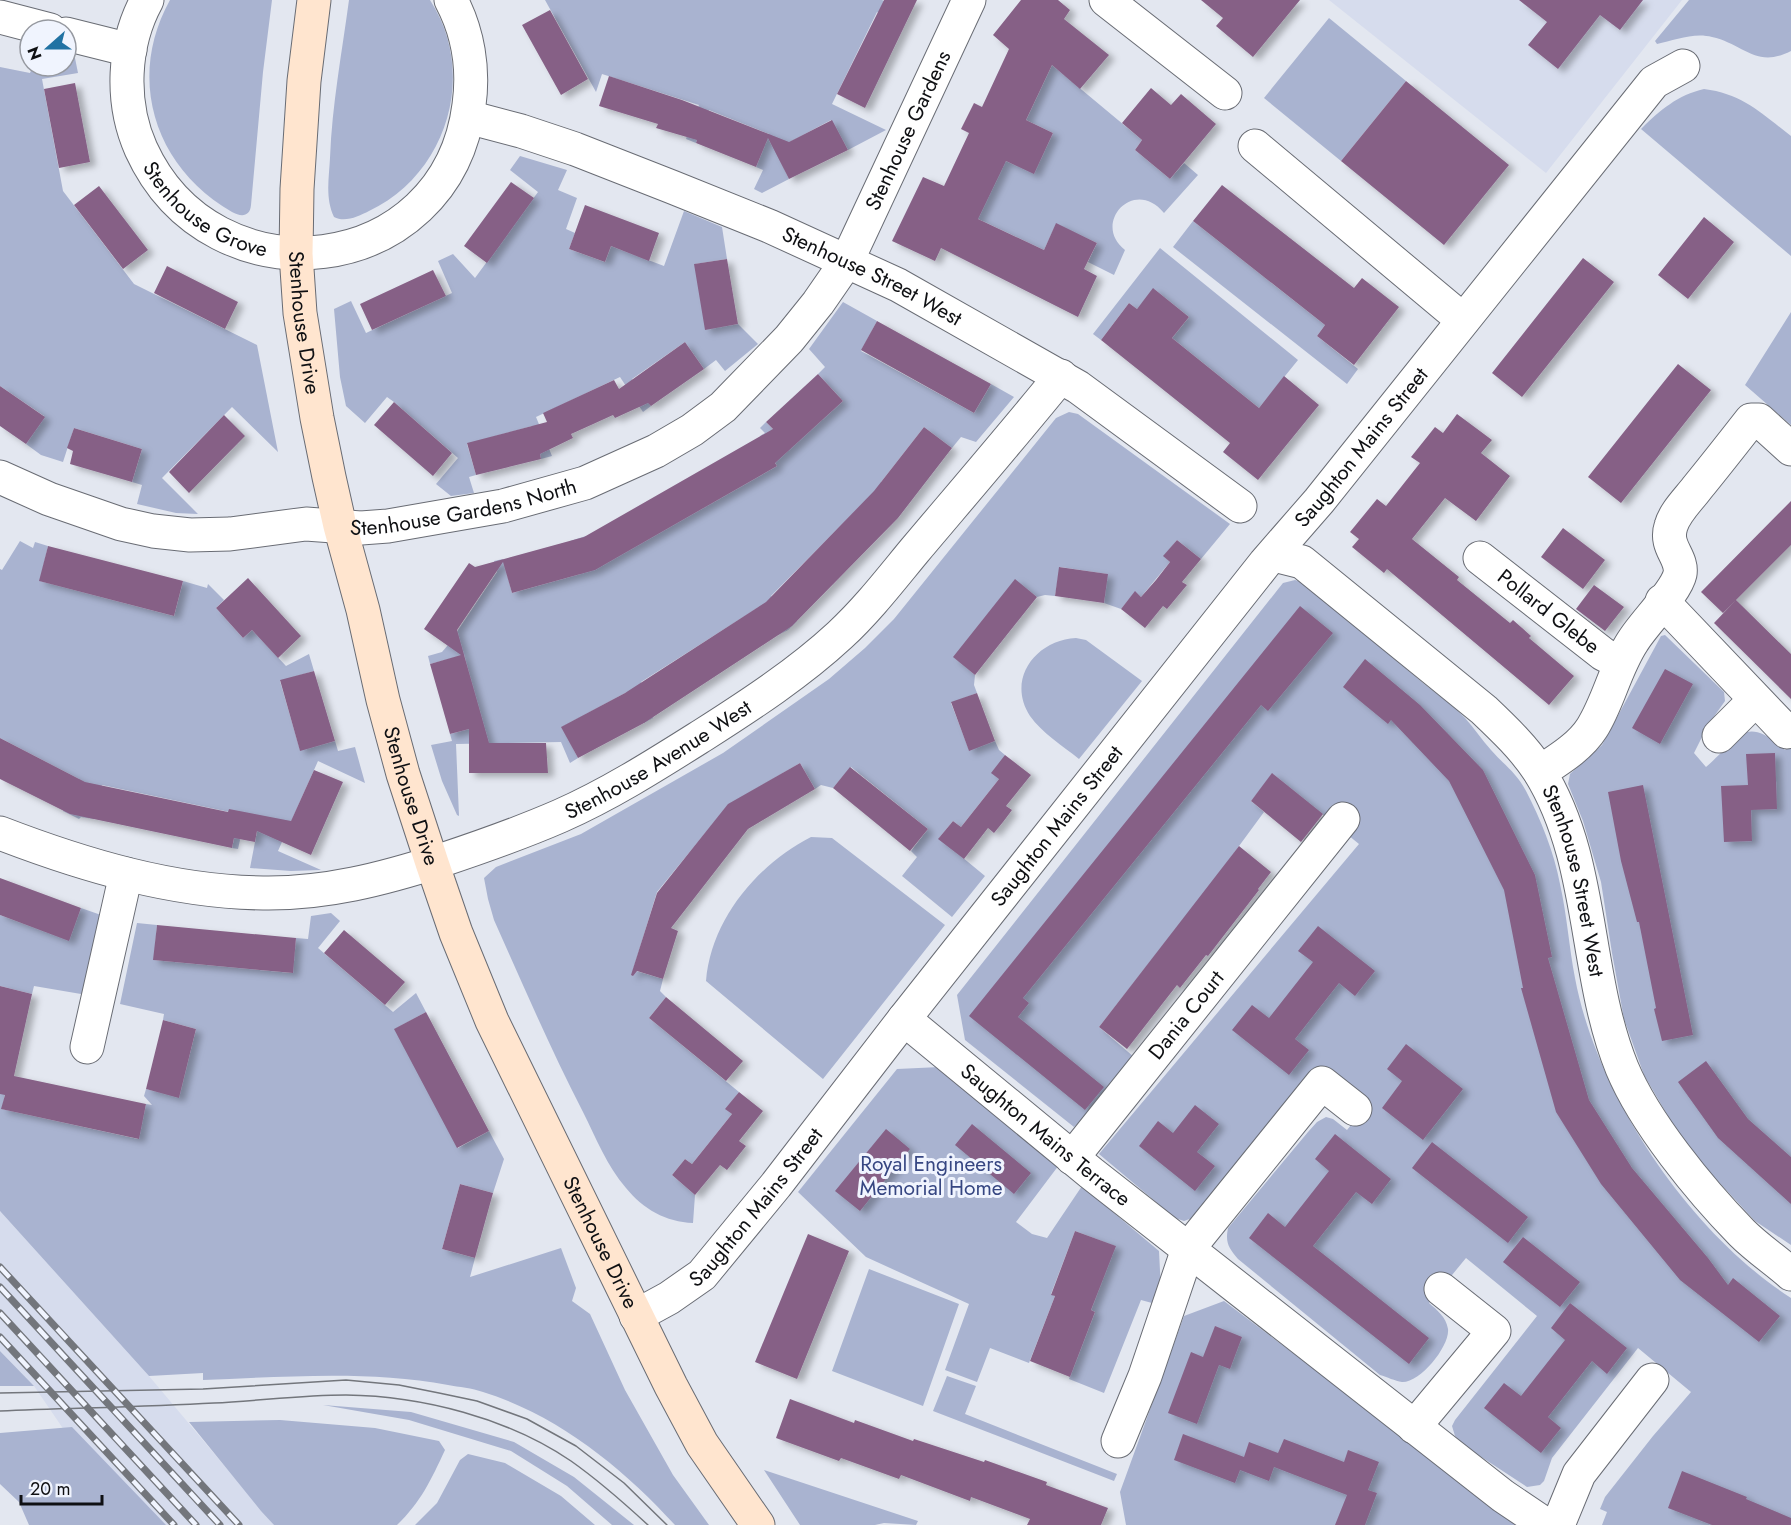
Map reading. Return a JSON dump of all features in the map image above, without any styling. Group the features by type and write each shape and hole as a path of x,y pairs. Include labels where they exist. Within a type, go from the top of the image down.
{"street":[{"name":"Stenhouse Grove","path":"147,0 136,25 130,50 127,96 137,141 147,162 166,190 190,215 209,228 229,239 273,252 296,254 328,251 360,243 389,229 415,210 430,194 448,167 462,138 468,117 471,71 462,26 451,0"},
{"name":"Stenhouse Drive","path":"314,0 304,81 297,189 296,254 300,313 340,526 403,774 456,933 492,1021 636,1316 702,1444 758,1525"},
{"name":"Stenhouse Gardens","path":"847,261 969,0"},
{"path":"1106,0 1225,93"},
{"path":"0,17 18,22"},
{"path":"78,37 130,50"},
{"name":"Saughton Mains Street","path":"636,1316 669,1298 702,1275 781,1178 1265,563 1274,555 1654,82 1683,66"},
{"name":"Stenhouse Street West","path":"468,117 521,131 574,149 769,226 898,285 1061,376 1240,506"},
{"path":"1255,146 1463,320"},
{"name":"Stenhouse Gardens North","path":"0,477 49,500 121,524 153,531 190,535 230,534 306,524 361,528 388,526 532,499 585,483 656,451 692,430 723,407 789,339 847,261"},
{"name":"Stenhouse Avenue West","path":"0,832 126,874 172,885 223,892 313,892 381,879 432,863 561,815 646,771 752,704 840,635 873,601 1061,376"},
{"path":"1539,772 1577,746 1592,729 1620,663 1633,641 1676,584 1680,572 1669,540 1671,526 1682,507 1751,420 1759,420 1791,448"},
{"name":"Stenhouse Street West","path":"1274,555 1302,562 1484,710 1508,733 1539,772 1570,841 1580,875 1599,985 1609,1028 1623,1069 1647,1113 1681,1162 1744,1234 1791,1274"},
{"name":"Pollard Glebe","path":"1480,558 1603,654 1620,663"},
{"path":"1662,601 1787,732"},
{"path":"1719,736 1755,700"},
{"name":"Dania Court","path":"1072,1158 1289,865 1343,819"},
{"path":"87,1047 126,874"},
{"name":"Saughton Mains Terrace","path":"904,1019 1072,1158 1503,1496 1546,1525"},
{"path":"1118,1441 1144,1376 1188,1249 1322,1083 1354,1109"},
{"path":"1414,1427 1494,1331 1441,1289"},
{"path":"1558,1525 1579,1474 1652,1380"}],"shaded area":[{"path":"1329,0 1682,0 1546,173"},
{"path":"0,1211 149,1376 274,1525 141,1525 75,1446 34,1386 0,1351"}],"green space":[{"path":"170,0 272,0 251,205 249,212 245,215 232,212 205,193 184,171 167,146 156,119 150,90 150,60 157,30"},
{"path":"349,0 430,0 444,29 452,59 452,90 447,119 435,147 418,173 396,194 369,211 352,218 338,219 334,217 331,210 328,180 335,98"},
{"path":"545,0 882,0 909,14 904,25 877,12 832,104 886,130 848,150 831,120 775,150 789,179 762,193 754,189 763,170 756,167 769,134 709,110 696,143 686,139 699,105 602,74 596,92"},
{"path":"1689,0 1791,0 1791,51 1779,56 1759,56 1723,40 1699,35 1657,44 1655,41"},
{"path":"1329,18 1406,81 1341,161 1264,98"},
{"path":"1052,65 1142,140 1135,150 1170,179 1184,163 1198,175 1164,213 1152,203 1140,200 1130,202 1120,208 1114,217 1113,228 1116,239 1125,250 1114,275 1088,262 1097,243 1056,224 1044,250 959,210 1006,161 1034,173 1053,133 1026,120"},
{"path":"0,67 18,71 18,78 48,78 42,79 63,191 134,284 257,345 278,452 232,407 162,478 198,514 176,513 137,504 142,485 132,482 142,449 74,428 63,462 41,455 26,444 44,416 0,386"},
{"path":"1704,89 1741,100 1761,112 1791,136 1791,256 1641,129 1670,104"},
{"path":"520,156 567,170 558,190 577,198 566,229 575,233 569,249 605,262 611,246 664,266 684,211 722,227 727,259 695,264 706,329 738,324 758,344 725,371 716,360 704,369 685,342 632,379 651,406 643,412 620,377 536,417 552,456 541,459 532,426 467,444 476,475 469,477 474,493 451,496 436,484 458,458 394,402 387,397 365,423 346,406 340,377 334,309 351,301 366,333 452,293 438,261 453,254 475,278 538,192 510,170"},
{"path":"1193,221 1325,325 1317,336 1358,369 1347,384 1173,247"},
{"path":"1160,248 1298,360 1259,408 1172,338 1189,317 1154,289 1137,309 1129,303 1101,340 1093,334"},
{"path":"843,302 877,321 861,351 974,413 991,384 1014,397 976,442 961,437 952,448 924,427 881,482 908,504 894,521 869,497 771,596 797,621 788,630 778,635 759,607 641,682 653,718 644,723 627,692 562,727 578,758 570,763 561,742 456,744 459,816 457,815 442,781 431,745 452,741 450,734 483,725 464,655 430,664 428,656 442,652 448,645 497,572 494,561 503,559 512,593 580,574 570,541 586,536 603,565 777,466 760,436 765,433 760,428 766,422 791,448 843,401 818,374 825,367 809,349"},
{"path":"1791,312 1791,425 1745,385"},
{"path":"1069,412 1078,414 1230,524 1201,559 1177,540 1164,556 1170,562 1141,597 1135,592 1121,609 1104,603 1107,574 1060,567 1055,596 1037,597 1015,580 954,657 975,675 974,685 977,693 951,703 969,750 995,741 999,750 1005,755 999,779 961,827 953,821 939,838 985,876 952,917 902,876 917,857 911,851 928,829 851,767 833,788 821,785 815,789 800,763 728,805 657,892 633,970 663,979 660,991 666,997 649,1018 739,1092 726,1109 732,1114 692,1164 685,1159 672,1175 695,1195 693,1223 674,1220 656,1213 626,1188 602,1152 548,1041 494,920 484,878 496,867 581,834 723,753 829,679 894,619 1056,418"},
{"path":"20,541 33,548 35,542 48,546 40,581 174,616 183,581 207,588 208,584 224,600 216,608 243,638 252,630 286,666 309,654 314,671 280,681 300,750 335,741 338,751 355,747 365,783 318,761 278,851 321,870 291,871 250,868 260,816 246,813 238,849 232,848 239,814 102,785 94,819 81,817 79,819 63,811 79,779 0,738 0,569 2,570"},
{"path":"1295,580 1316,594 1460,713 1514,774 1526,791 1537,813 1554,860 1575,978 1586,1023 1604,1069 1626,1114 1653,1158 1684,1199 1718,1237 1754,1270 1791,1298 1791,1525 1602,1525 1607,1512 1600,1509 1605,1497 1691,1392 1638,1348 1552,1458 1544,1481 1540,1485 1527,1487 1463,1445 1455,1436 1452,1426 1455,1420 1537,1316 1466,1258 1429,1303 1441,1314 1447,1325 1444,1345 1425,1370 1417,1377 1402,1382 1380,1375 1238,1259 1229,1245 1228,1228 1308,1132 1317,1122 1326,1117 1333,1119 1347,1130 1364,1109 1317,1070 1195,1217 1184,1221 1175,1218 1099,1154 1359,844 1273,774 1251,801 1264,812 1099,1027 1141,1063 1074,1127 965,1040 957,995 1283,583"},
{"path":"1665,635 1724,692 1725,701 1708,725 1694,753 1706,767 1742,734 1759,733 1785,750 1791,743 1791,1245 1755,1221 1702,1164 1672,1123 1644,1075 1624,1019 1601,882 1583,821 1568,784 1570,774 1602,745 1661,636"},
{"path":"1076,638 1086,640 1142,681 1079,759 1047,734 1030,716 1023,702 1021,688 1023,676 1029,664 1038,654 1062,640"},
{"path":"811,837 832,838 945,925 823,1079 706,981 717,936 740,896 773,862 791,848"},
{"path":"81,908 101,915 81,994 34,986 32,994 0,986 0,915 68,940"},
{"path":"331,913 340,921 318,948 393,1012 416,993 426,1012 395,1029 458,1148 489,1131 504,1159 493,1193 460,1184 442,1249 475,1258 470,1277 561,1248 576,1288 572,1301 590,1314 625,1390 673,1475 709,1525 675,1525 634,1483 588,1446 537,1414 479,1391 387,1377 295,1376 203,1380 203,1373 149,1376 0,1211 0,1060 9,1075 2,1109 138,1139 146,1104 152,1105 144,1096 146,1089 179,1097 196,1029 163,1020 164,1014 120,1004 137,923 157,925 154,960 292,973 296,938 308,939 311,916"},
{"name":"Royal Engineers Memorial Home","path":"940,1067 1059,1165 1016,1222 1032,1234 1047,1238 1082,1186 1159,1251 1161,1291 1152,1303 1141,1300 1104,1393 1069,1379 1095,1312 1091,1310 1115,1246 1075,1231 1051,1294 1055,1296 1029,1363 990,1348 977,1382 945,1370 969,1304 866,1257 798,1192 897,1069"},
{"path":"869,1269 959,1304 923,1406 832,1371"},
{"path":"1224,1301 1491,1502 1526,1525 1126,1525 1120,1492 1184,1316"},
{"path":"0,1351 34,1386 0,1386"},
{"path":"947,1376 976,1386 965,1414 1117,1474 1114,1481 933,1411"},
{"path":"323,1405 411,1412 514,1442 574,1477 634,1525 612,1525 567,1486 511,1451 409,1420"},
{"path":"280,1420 375,1428 439,1441 445,1450 419,1499 397,1525 274,1525 189,1422"},
{"path":"72,1427 166,1525 29,1525 19,1502 0,1484 0,1433"},
{"path":"468,1454 505,1463 561,1496 595,1525 415,1525 437,1503 460,1460"},
{"path":"764,1470 918,1521 916,1525 884,1523 800,1525"}],"building":[{"path":"884,0 917,0 865,108 837,94"},
{"path":"1021,0 1058,0 1070,10 1064,19 1109,55 1080,89 1052,65 1026,120 1053,133 1034,174 1006,161 978,219 1044,250 1056,223 1097,243 1084,269 1097,276 1078,317 941,248 935,261 892,241 923,177 944,186 969,133 961,129 974,103 982,107 1009,49 993,35"},
{"path":"1201,0 1300,0 1253,57 1216,26 1223,18"},
{"path":"1519,0 1643,0 1620,30 1600,15 1558,69 1528,45 1547,22"},
{"path":"550,10 588,79 561,95 522,25"},
{"path":"609,76 682,100 789,142 832,120 848,150 789,179 768,138 756,167 696,143 697,140 656,128 658,124 599,106"},
{"path":"1406,81 1509,165 1444,245 1341,161"},
{"path":"75,83 90,162 59,168 44,89"},
{"path":"1151,88 1171,105 1181,94 1216,124 1170,179 1135,150 1142,140 1122,123"},
{"path":"511,182 534,198 487,263 464,246"},
{"path":"1222,185 1354,288 1362,278 1399,307 1354,365 1317,336 1325,325 1193,221"},
{"path":"99,186 148,250 123,269 74,205"},
{"path":"585,205 659,233 649,261 611,246 605,262 569,249"},
{"path":"1704,217 1734,242 1688,299 1658,275"},
{"path":"1583,258 1614,282 1522,397 1492,373"},
{"path":"727,259 738,324 705,330 694,264"},
{"path":"167,266 238,302 225,329 154,293"},
{"path":"433,270 446,296 372,330 360,304"},
{"path":"1153,288 1189,317 1172,338 1259,408 1284,376 1319,405 1258,480 1223,452 1230,443 1101,340 1129,303 1137,309"},
{"path":"877,321 991,384 974,413 861,350"},
{"path":"685,342 704,369 651,406 648,403 615,418 613,415 571,434 573,438 540,454 541,459 476,475 467,443 547,422 543,413 614,380 619,389"},
{"path":"1678,364 1711,390 1621,503 1588,477"},
{"path":"818,374 843,401 775,463 777,466 595,570 512,593 503,562 457,630 489,743 546,743 548,773 469,773 469,729 450,734 430,664 461,655 424,629 469,563 475,567 584,537 773,429 766,422"},
{"path":"0,386 45,417 26,444 0,426"},
{"path":"394,402 452,453 433,476 374,425"},
{"path":"1457,414 1492,440 1481,453 1510,476 1476,521 1445,498 1412,539 1459,577 1457,580 1510,623 1513,620 1531,636 1529,638 1574,676 1549,705 1387,569 1384,573 1352,547 1359,539 1350,532 1377,499 1386,506 1420,463 1411,457 1435,427 1443,433"},
{"path":"224,415 245,436 189,493 169,472"},
{"path":"924,427 952,448 898,518 792,626 644,723 578,758 561,727 625,693 766,602 874,491"},
{"path":"74,428 142,449 132,482 70,464 73,451 67,448"},
{"path":"1791,501 1791,545 1723,613 1701,592"},
{"path":"1563,528 1605,560 1583,589 1541,557"},
{"path":"1177,540 1201,559 1182,582 1187,585 1167,609 1163,606 1145,628 1121,609 1135,591 1141,597 1156,580 1170,562 1163,556"},
{"path":"48,546 183,581 174,616 39,581"},
{"path":"1059,567 1108,574 1104,603 1055,596"},
{"path":"248,578 301,636 278,658 252,630 243,638 216,608"},
{"path":"1015,579 1037,597 975,675 953,657"},
{"path":"1594,585 1624,607 1605,631 1576,609"},
{"path":"1736,600 1791,654 1791,699 1714,623"},
{"path":"1300,606 1333,633 1268,711 1261,705 1023,998 1029,1003 1018,1017 1104,1087 1085,1110 969,1016"},
{"path":"1365,659 1420,705 1483,770 1535,875 1552,957 1548,958 1589,1100 1632,1168 1728,1285 1733,1278 1780,1316 1759,1342 1680,1280 1601,1184 1556,1112 1521,988 1523,988 1504,890 1449,781 1391,720 1388,724 1343,687"},
{"path":"1665,669 1693,684 1660,744 1632,728"},
{"path":"314,671 335,741 300,751 280,680"},
{"path":"977,693 995,741 969,751 951,702"},
{"path":"0,738 85,782 228,812 229,809 291,821 314,770 343,782 311,855 257,831 255,842 234,838 232,848 70,814 0,779"},
{"path":"1775,753 1777,809 1751,810 1752,841 1724,842 1721,786 1748,785 1746,754"},
{"path":"1005,755 1031,775 1006,806 1012,810 1003,822 994,833 988,828 964,859 938,839 953,821 961,827 999,779 991,773"},
{"path":"800,763 815,789 748,829 671,928 678,931 663,979 637,971 633,976 631,975 657,893 692,849 728,804"},
{"path":"850,767 928,829 910,851 833,788"},
{"path":"1272,773 1323,814 1301,842 1251,801"},
{"path":"1643,785 1693,1035 1662,1041 1639,922 1637,922 1621,861 1608,792"},
{"path":"1239,846 1271,872 1208,956 1206,955 1180,988 1177,985 1127,1049 1099,1027"},
{"path":"0,878 81,908 69,941 0,915"},
{"path":"157,925 296,938 293,973 153,960"},
{"path":"1318,926 1375,971 1355,996 1339,983 1295,1039 1309,1050 1289,1075 1232,1030 1252,1005 1269,1018 1313,962 1298,951"},
{"path":"344,930 405,982 385,1005 324,953"},
{"path":"0,986 32,994 14,1076 146,1104 139,1139 1,1109 5,1095 0,1094"},
{"path":"666,997 743,1061 726,1081 649,1018"},
{"path":"426,1012 489,1131 457,1148 394,1029"},
{"path":"163,1020 196,1029 179,1098 146,1089"},
{"path":"1406,1044 1463,1089 1423,1140 1382,1108 1402,1081 1387,1069"},
{"path":"1706,1061 1748,1119 1791,1157 1791,1204 1718,1138 1678,1082"},
{"path":"739,1092 763,1111 739,1141 746,1146 727,1170 720,1165 695,1195 672,1175 685,1159 692,1164 732,1114 725,1109"},
{"path":"1195,1105 1219,1124 1197,1152 1215,1166 1195,1191 1139,1146 1158,1121 1173,1133"},
{"path":"972,1124 1031,1173 1014,1194 955,1145"},
{"path":"886,1129 910,1149 860,1211 835,1191"},
{"path":"1335,1134 1391,1179 1372,1204 1356,1192 1313,1246 1429,1338 1409,1364 1249,1238 1268,1213 1285,1227 1329,1171 1315,1159"},
{"path":"1432,1142 1528,1217 1508,1243 1412,1168"},
{"path":"460,1184 493,1193 475,1258 442,1249"},
{"path":"1075,1231 1116,1246 1091,1310 1095,1312 1070,1377 1030,1361 1055,1296 1051,1295"},
{"path":"808,1234 849,1251 797,1379 755,1362"},
{"path":"1523,1237 1580,1282 1560,1307 1503,1262"},
{"path":"1570,1303 1627,1348 1607,1374 1592,1361 1548,1417 1561,1428 1541,1453 1484,1408 1504,1383 1521,1396 1565,1340 1551,1328"},
{"path":"1215,1326 1242,1337 1230,1369 1219,1365 1197,1424 1168,1413 1191,1352 1203,1357"},
{"path":"790,1399 854,1423 855,1420 913,1441 914,1439 984,1462 985,1460 1047,1482 1046,1485 1108,1508 1101,1525 1027,1525 1030,1519 971,1497 970,1501 901,1475 899,1479 841,1458 839,1461 776,1438"},
{"path":"1183,1434 1244,1457 1249,1442 1278,1453 1284,1439 1344,1462 1348,1450 1379,1462 1368,1490 1377,1493 1365,1525 1335,1525 1347,1495 1274,1467 1269,1481 1240,1470 1235,1483 1174,1460"},
{"path":"1682,1471 1747,1497 1746,1499 1791,1518 1791,1525 1712,1525 1668,1508"}],"tram line":[{"path":"0,1393 203,1389 346,1380 399,1385 477,1401 527,1419 576,1446 624,1483 667,1525"},
{"path":"0,1411 230,1402 329,1395 375,1396 434,1405 492,1421 546,1446 591,1476 648,1525"}],"railway":[{"path":"0,1267 239,1525"},
{"path":"0,1287 220,1525"},
{"path":"0,1313 196,1525"},
{"path":"0,1337 174,1525"}]}
